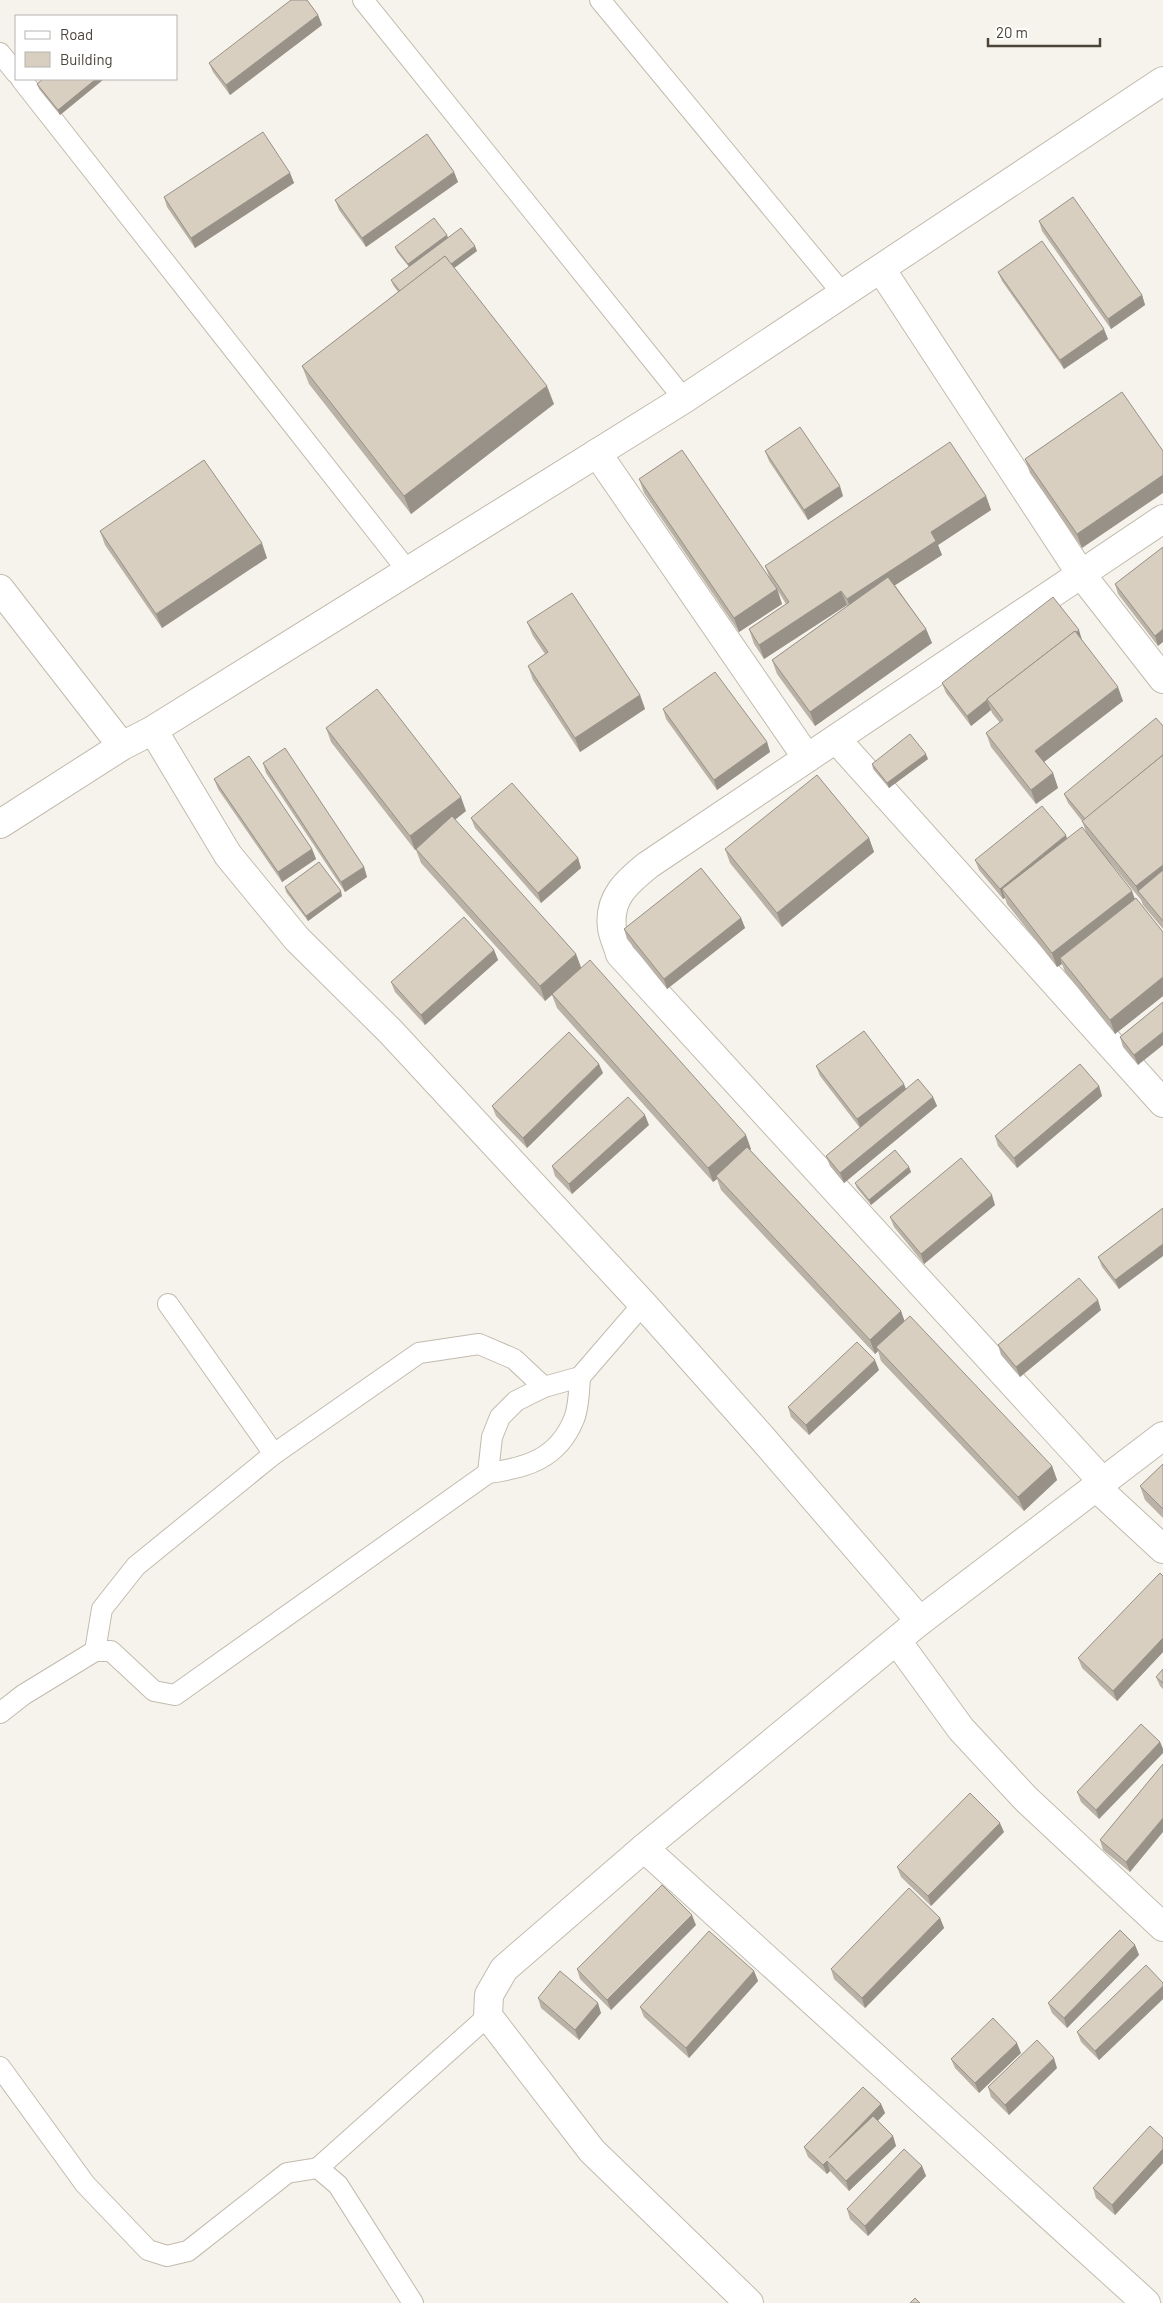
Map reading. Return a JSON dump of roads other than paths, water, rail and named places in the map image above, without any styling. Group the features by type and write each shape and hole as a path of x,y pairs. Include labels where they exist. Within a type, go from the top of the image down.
{"street":[{"path":"0,824 122,746 153,730 684,399 1163,81"},
{"path":"881,269 1081,574 1163,679"},
{"path":"597,453 807,758"},
{"path":"1163,519 648,865 624,884 614,906 612,928 620,954 1100,1485 1163,1549"},
{"path":"0,589 122,746"},
{"path":"153,730 228,855 297,939 390,1031 643,1304 763,1439 920,1621"},
{"path":"836,739 1163,1103"},
{"path":"749,2303 592,2151 488,2016 489,1995 504,1969 644,1848 920,1621 1163,1436"},
{"path":"896,1641 961,1729 1026,1799 1163,1927"},
{"path":"644,1848 1146,2303"}],"lane":[{"path":"362,0 684,399"},
{"path":"600,0 843,294"},
{"path":"0,52 15,72"},
{"path":"22,80 407,570"},
{"path":"168,1304 274,1454"},
{"path":"488,1473 492,1437 500,1417 516,1401 544,1387 580,1377 643,1304"},
{"path":"95,1651 102,1609 136,1566 274,1454 419,1353 479,1344 514,1358 544,1387"},
{"path":"0,1713 23,1695 95,1651 111,1651 154,1691 175,1695 488,1473 519,1469 541,1459 560,1442 575,1419 580,1377"},
{"path":"0,2067 85,2184 148,2250 167,2256 188,2251 287,2173 318,2168 488,2016"},
{"path":"318,2168 338,2185 413,2303"}]}
